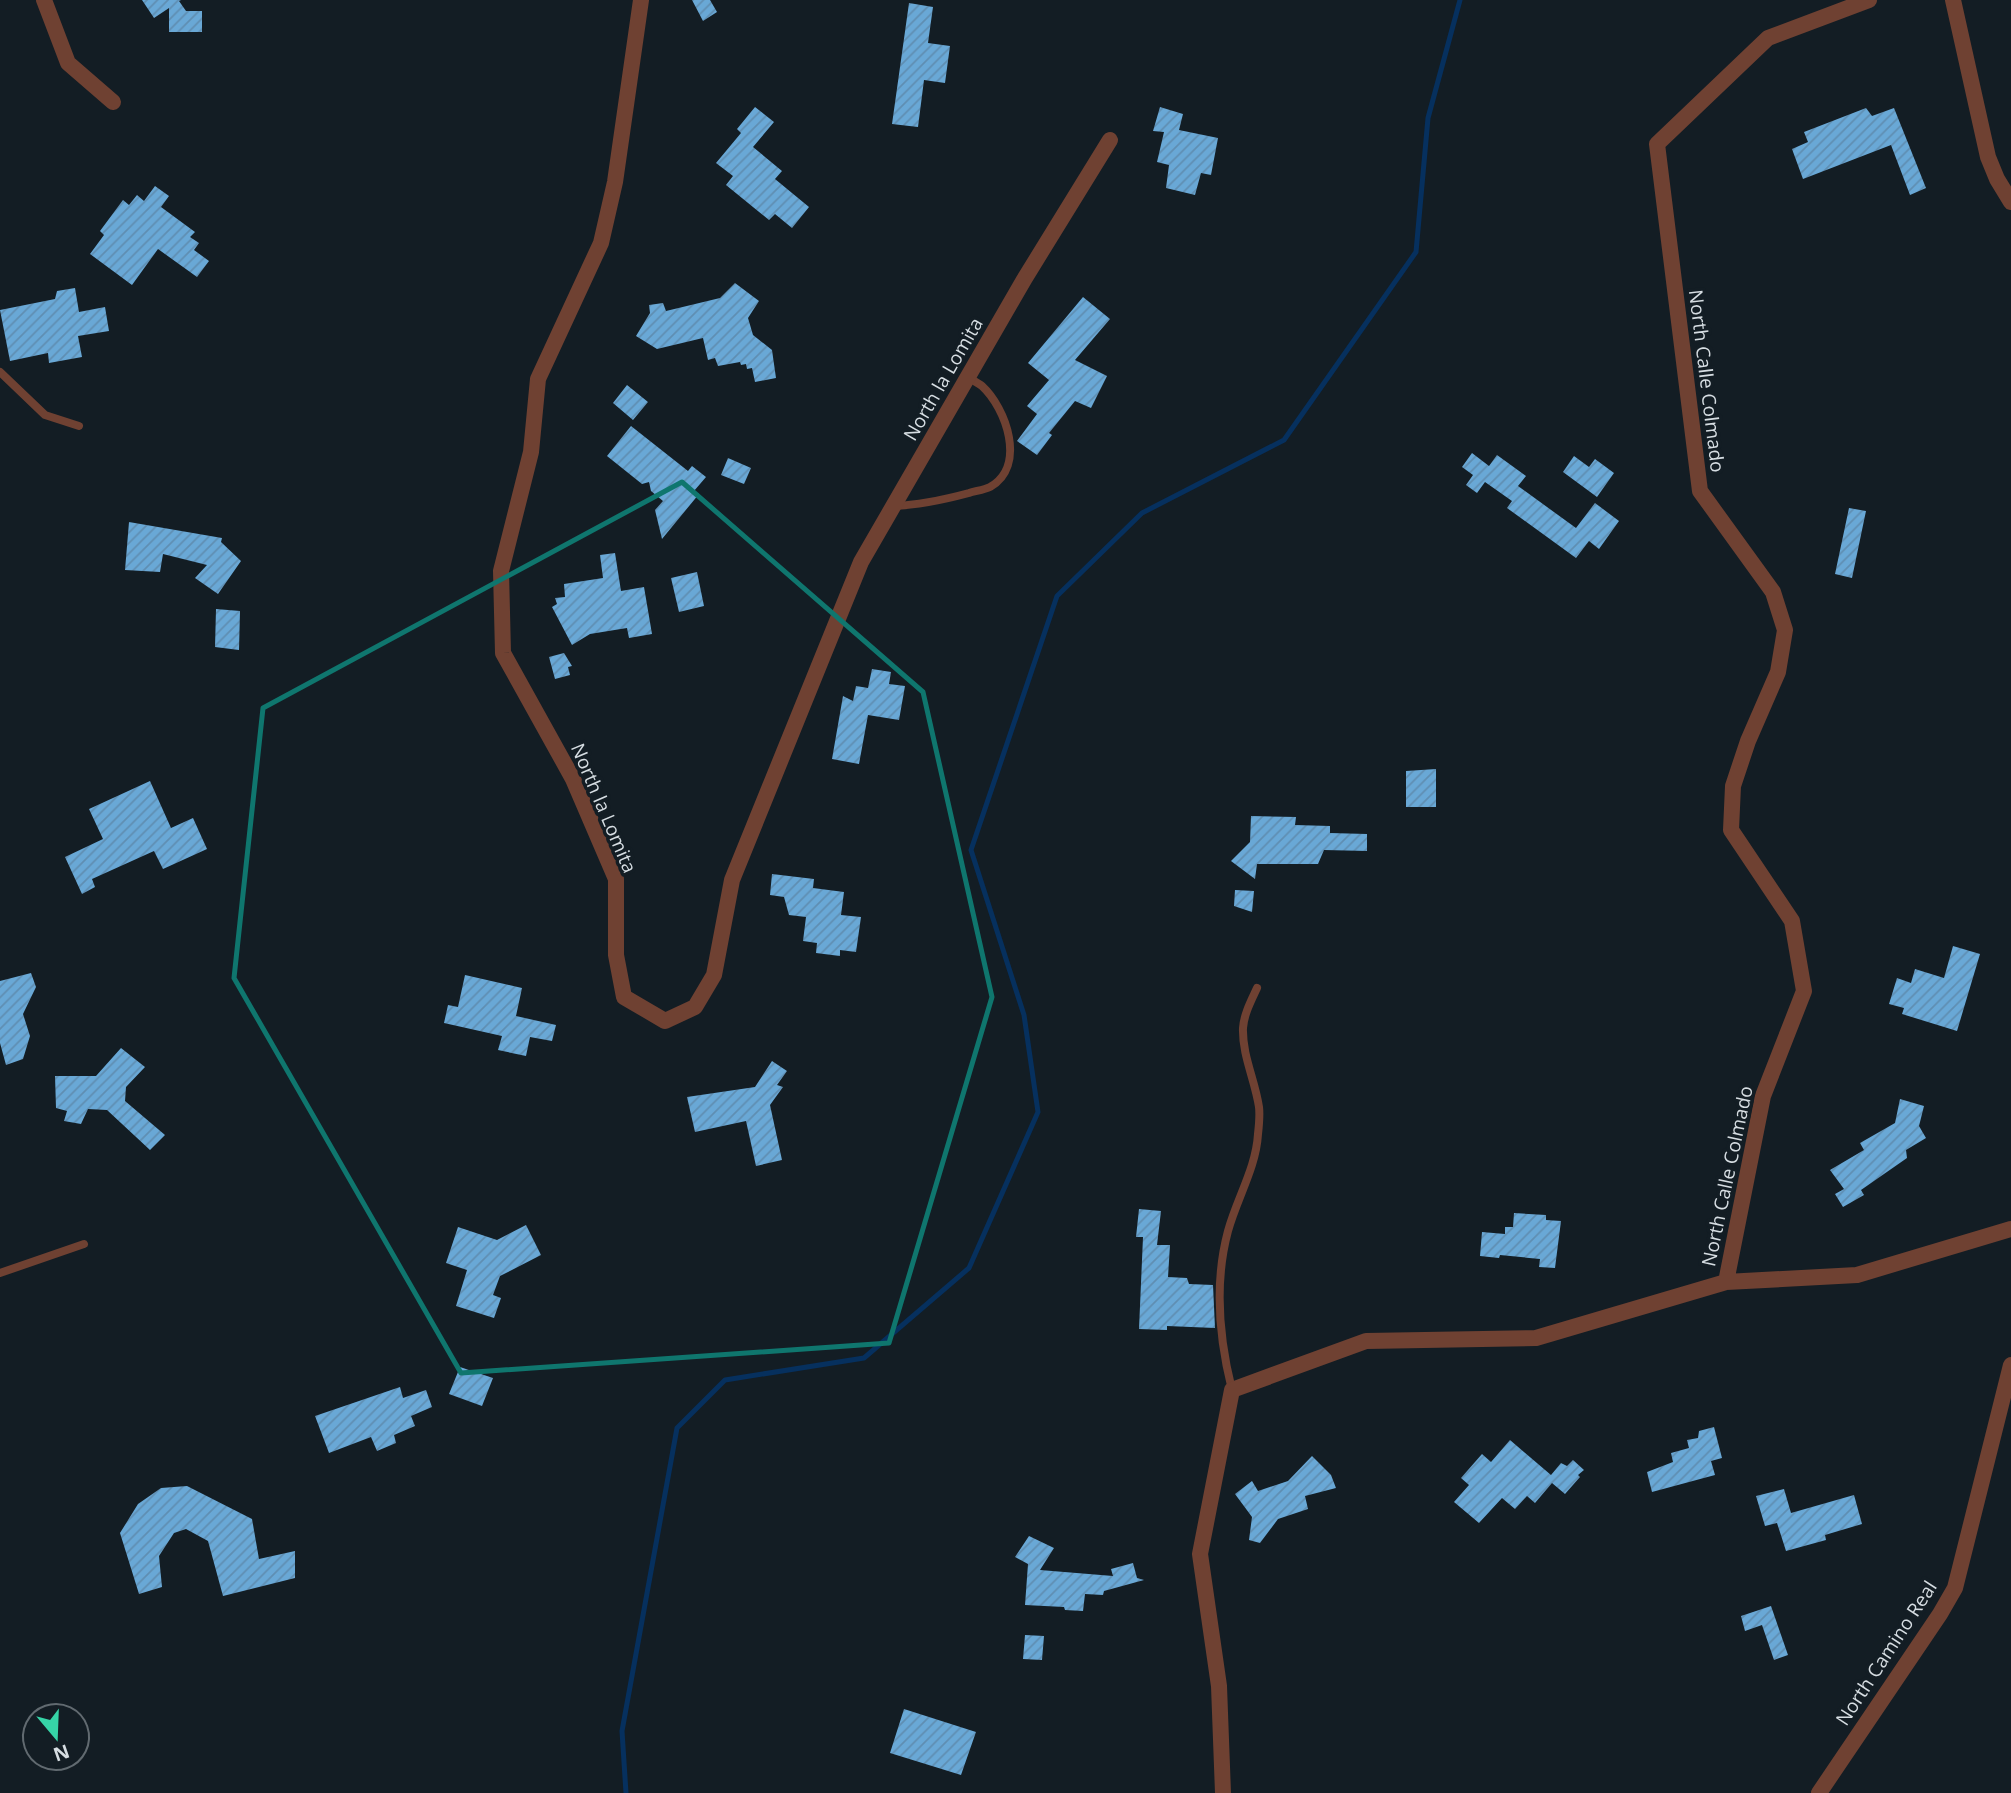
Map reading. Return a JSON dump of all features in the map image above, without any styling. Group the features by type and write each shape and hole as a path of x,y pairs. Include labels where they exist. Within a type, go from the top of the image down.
{"street":[{"path":"44,0 68,63 113,102"},
{"name":"North la Lomita","path":"641,0 615,182 601,243 538,379 531,453 501,571 502,640 503,653 573,779 616,879 616,956 624,997 665,1021 695,1007 714,975 732,880 861,562 1110,140"},
{"name":"North Calle Colmado","path":"1727,1282 1763,1096 1804,990 1791,921 1731,830 1733,786 1748,741 1778,672 1785,630 1773,592 1700,491 1657,144 1768,38 1870,0"},
{"path":"1954,0 1988,157 2011,202"},
{"path":"1223,1793 1219,1686 1200,1554 1232,1390 1366,1341 1536,1338 1727,1282 1857,1275 2011,1229"},
{"name":"North Camino Real","path":"1819,1793 1955,1588 2011,1365"}],"lane":[{"path":"0,372 45,415 79,426"},
{"path":"894,506 924,505 990,487 1005,470 1010,452 1008,429 998,407 982,386 968,377"},
{"path":"1232,1390 1223,1355 1219,1298 1228,1231 1252,1167 1258,1136 1259,1107 1244,1045 1243,1026 1257,988"},
{"path":"0,1273 84,1244"}],"highlighted area":[{"path":"682,482 923,692 992,997 889,1343 461,1373 234,978 263,708"}],"building":[{"path":"142,0 181,0 179,1 186,11 202,11 202,32 169,32 169,8 154,18"},
{"path":"692,0 710,0 717,12 703,21"},
{"path":"909,3 933,7 928,43 950,46 945,83 924,80 918,127 892,124"},
{"path":"755,107 774,122 753,147 782,171 775,179 809,207 792,228 775,214 769,220 726,185 733,176 716,163 741,133 737,129"},
{"path":"1160,107 1183,114 1179,130 1218,138 1211,175 1201,173 1195,195 1166,188 1169,165 1157,162 1164,132 1153,131"},
{"path":"1866,108 1872,116 1894,108 1926,188 1910,195 1891,145 1803,179 1792,149 1808,142 1804,132"},
{"path":"155,186 169,196 161,207 195,232 190,237 199,243 194,250 209,261 197,277 158,249 132,285 90,254 104,235 100,231 123,200 129,205 137,195 144,201"},
{"path":"735,283 759,301 748,318 753,335 772,350 776,378 755,382 752,368 747,369 746,364 741,365 740,362 718,366 715,358 708,360 703,338 657,349 636,336 650,313 649,305 663,303 666,311 720,298"},
{"path":"75,288 79,312 105,307 109,331 78,336 82,357 49,363 48,353 10,361 0,310 55,299 57,291"},
{"path":"1083,297 1110,319 1075,360 1107,376 1091,408 1075,401 1049,433 1052,435 1037,455 1017,441 1037,414 1027,406 1049,380 1028,363"},
{"path":"627,385 648,402 633,420 613,403"},
{"path":"631,426 688,471 692,466 706,477 694,491 699,494 662,539 655,510 663,501 651,491 649,482 642,484 607,456"},
{"path":"1472,453 1489,466 1497,455 1526,476 1518,486 1576,528 1595,503 1619,521 1599,549 1589,541 1576,558 1507,508 1512,501 1485,482 1477,493 1466,485 1473,475 1462,467"},
{"path":"1574,456 1589,467 1595,459 1614,473 1597,497 1563,472"},
{"path":"728,458 751,468 744,484 721,475"},
{"path":"1849,508 1866,511 1852,578 1835,574"},
{"path":"129,522 222,538 221,542 241,561 218,594 195,578 207,565 163,554 160,572 125,570"},
{"path":"615,553 621,591 644,587 652,634 629,638 627,628 590,634 572,645 552,607 557,604 555,598 565,597 564,584 603,578 600,555"},
{"path":"697,572 704,606 679,612 671,578"},
{"path":"216,609 240,611 239,650 215,647"},
{"path":"564,653 572,666 568,667 570,675 555,679 549,657"},
{"path":"872,669 891,672 889,684 905,686 899,720 868,715 859,764 832,759 843,696 853,701 856,686 868,688"},
{"path":"1436,769 1436,807 1406,807 1406,771"},
{"path":"150,781 171,828 193,818 207,849 163,869 154,851 92,879 95,887 82,894 65,857 103,839 89,809"},
{"path":"1251,816 1296,817 1295,825 1330,826 1330,833 1367,834 1367,851 1324,850 1318,864 1257,864 1255,879 1231,861 1250,842"},
{"path":"772,874 814,879 813,888 844,892 841,915 861,917 856,952 840,950 840,956 816,953 817,943 803,941 806,917 789,915 784,897 770,895"},
{"path":"1235,890 1254,891 1252,912 1234,906"},
{"path":"1953,946 1980,954 1957,1031 1902,1014 1904,1008 1889,1004 1897,978 1911,983 1915,969 1944,978"},
{"path":"31,973 36,987 23,1014 30,1036 23,1059 6,1065 0,1043 0,981"},
{"path":"465,975 522,988 516,1016 556,1025 552,1041 530,1037 526,1056 498,1050 502,1036 444,1023 448,1005 458,1007"},
{"path":"121,1048 145,1067 126,1087 125,1101 165,1135 150,1150 107,1110 88,1109 81,1124 64,1121 67,1111 56,1108 55,1076 96,1076"},
{"path":"772,1061 787,1071 777,1085 783,1087 770,1105 782,1160 756,1166 746,1121 695,1132 687,1097 755,1087"},
{"path":"1900,1099 1924,1106 1919,1126 1926,1138 1906,1150 1907,1158 1861,1190 1864,1195 1843,1207 1835,1194 1844,1189 1830,1170 1864,1150 1860,1143 1895,1123"},
{"path":"1139,1209 1161,1211 1157,1245 1170,1245 1168,1277 1187,1278 1189,1284 1213,1285 1215,1328 1167,1326 1167,1330 1139,1329 1143,1237 1136,1237"},
{"path":"1514,1213 1546,1215 1546,1220 1561,1221 1555,1268 1539,1267 1540,1259 1480,1256 1482,1232 1505,1234 1505,1227 1513,1227"},
{"path":"526,1225 541,1255 500,1276 493,1295 501,1298 494,1318 456,1306 467,1270 446,1263 458,1227 497,1240"},
{"path":"460,1367 493,1378 482,1406 449,1394"},
{"path":"400,1387 403,1398 426,1390 432,1407 411,1416 415,1426 394,1435 396,1443 377,1451 371,1437 329,1453 315,1416"},
{"path":"1714,1427 1722,1458 1711,1461 1715,1475 1652,1492 1647,1472 1673,1462 1671,1453 1689,1448 1687,1440 1698,1438 1699,1431"},
{"path":"1510,1440 1551,1475 1561,1463 1567,1466 1573,1460 1584,1470 1565,1494 1552,1483 1535,1503 1527,1496 1515,1509 1502,1498 1479,1523 1454,1502 1469,1485 1461,1478 1482,1454 1491,1462"},
{"path":"1312,1456 1331,1475 1336,1488 1305,1496 1308,1509 1278,1519 1260,1543 1249,1540 1252,1517 1235,1494 1252,1481 1258,1491 1288,1481"},
{"path":"187,1486 252,1519 259,1559 295,1551 295,1578 223,1596 208,1541 186,1529 174,1533 159,1556 162,1587 139,1594 120,1533 138,1504 161,1488"},
{"path":"1784,1489 1791,1513 1854,1495 1862,1524 1825,1535 1826,1540 1786,1551 1777,1523 1765,1526 1756,1496"},
{"path":"1029,1536 1054,1548 1040,1570 1113,1576 1111,1569 1133,1563 1137,1578 1144,1580 1104,1591 1103,1595 1085,1594 1083,1611 1025,1605 1028,1564 1015,1557"},
{"path":"1771,1606 1788,1655 1774,1660 1762,1625 1745,1631 1741,1616"},
{"path":"1025,1635 1044,1636 1042,1660 1023,1659"},
{"path":"904,1709 976,1732 961,1775 890,1753"}],"waterway":[{"path":"626,1793 622,1731 677,1428 725,1380 864,1358 969,1268 1038,1112 1024,1015 971,850 1057,596 1142,513 1284,440 1416,252 1428,118 1460,0"}]}
